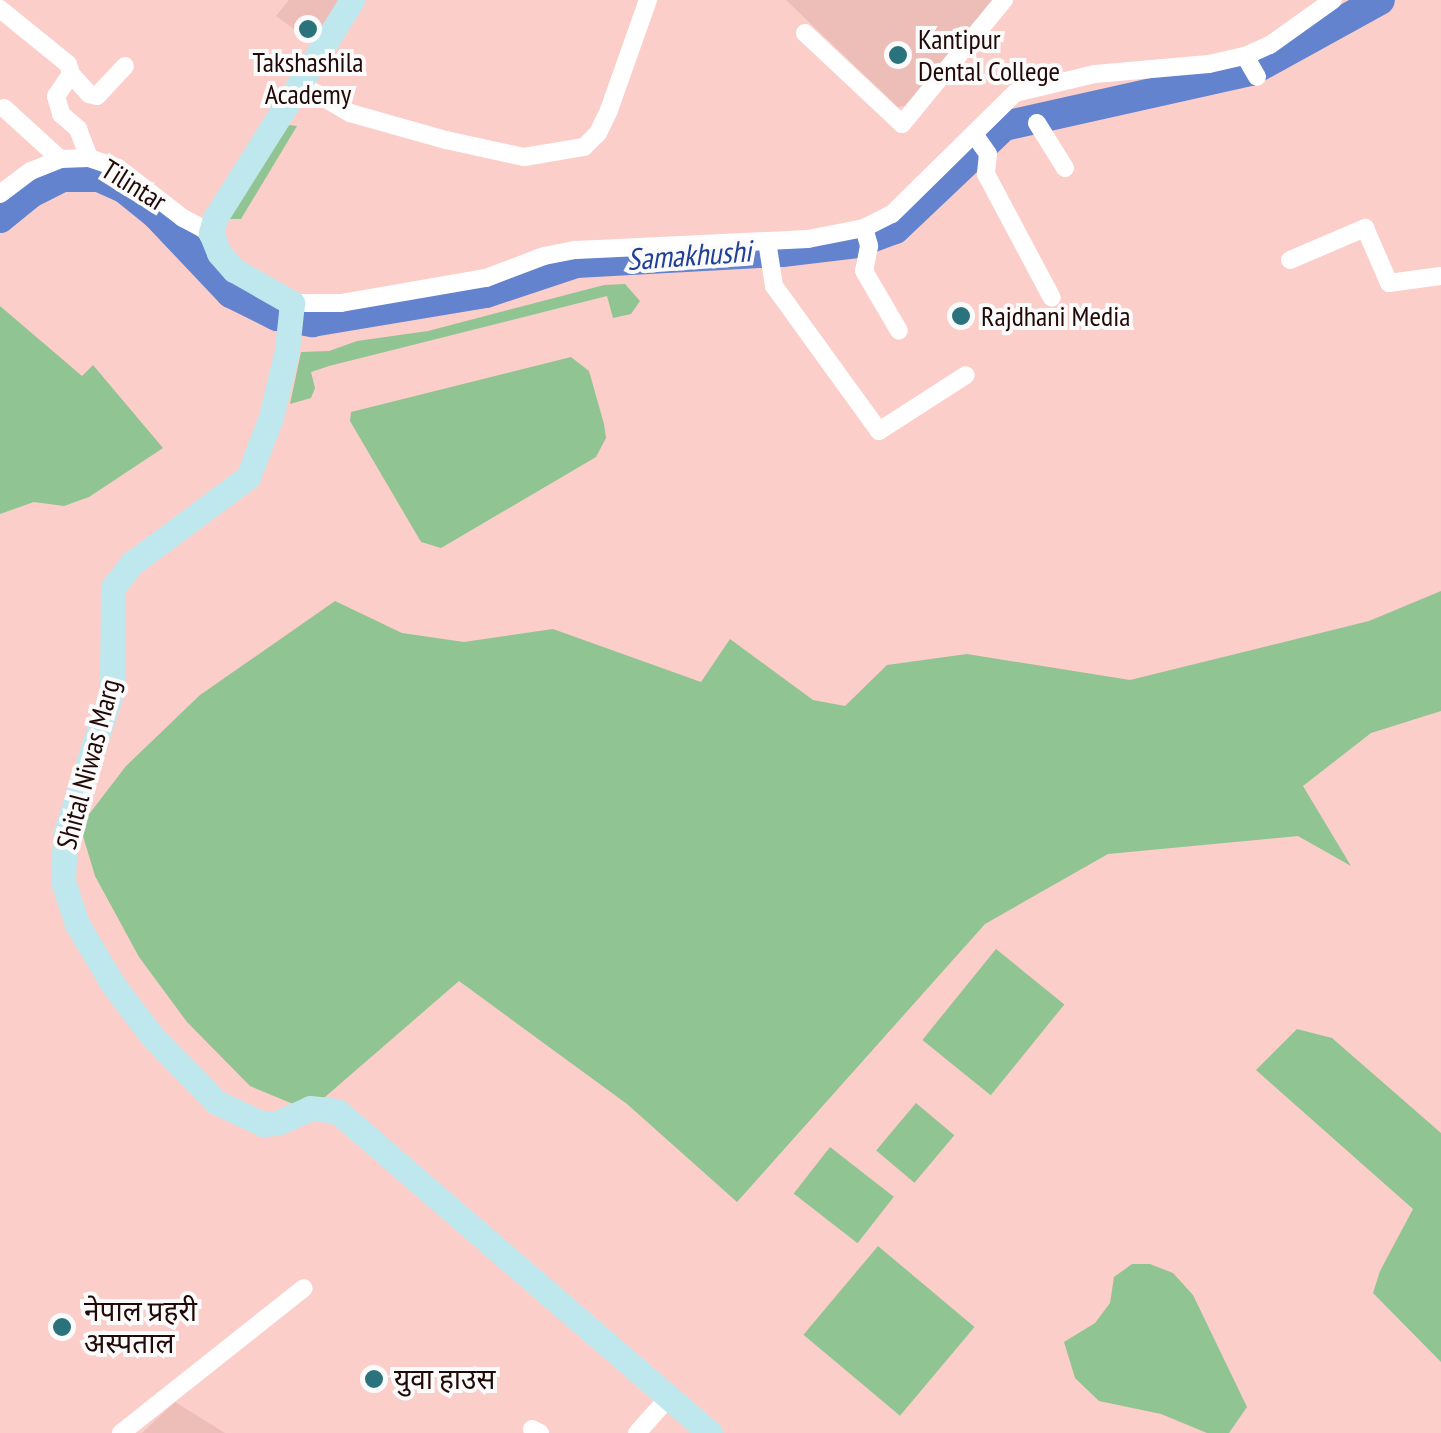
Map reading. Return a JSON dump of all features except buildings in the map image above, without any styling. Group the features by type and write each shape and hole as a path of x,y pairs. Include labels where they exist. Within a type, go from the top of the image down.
{"street":[{"path":"352,0 302,85 224,200 211,233 219,253 234,270 292,308 486,278 544,256 576,250 767,248 808,239 866,236 979,141 1015,93 1095,74 1209,64 1250,65 1270,45 1333,0"},
{"path":"302,85 364,118 524,157 584,147 598,134 609,110 648,0"},
{"path":"805,33 902,124 1004,0"},
{"path":"0,9 68,64 71,74 89,94 98,96 124,66"},
{"path":"71,74 56,96 61,114 78,129 89,158"},
{"path":"4,108 60,159"},
{"path":"1037,123 1065,168"},
{"path":"979,141 986,174 1052,298"},
{"name":"Tilintar","path":"0,194 31,172 60,159 89,158 118,168 183,218 211,233"},
{"path":"1290,260 1365,228 1389,283 1441,276"},
{"path":"866,236 864,270 899,331"},
{"path":"767,248 774,286 879,431 966,375"},
{"name":"Shital Niwas Marg","path":"292,308 271,418 248,477 132,563 113,588 112,690 72,808 61,859 69,906 124,998 152,1036 216,1102 263,1124 278,1123 310,1108 338,1111 710,1433"},
{"path":"121,1433 304,1288"},
{"path":"637,1433 669,1397"}],"shaded area":[{"name":"Takshashila Academy","path":"289,0 340,0 312,42 276,16"},
{"name":"Kantipur Dental College","path":"786,0 995,0 909,105 898,107"},
{"path":"175,1402 225,1433 142,1433"}],"green space":[{"path":"289,125 297,126 241,219 227,219"},
{"path":"625,284 640,301 631,314 613,318 607,296 329,366 311,372 315,388 311,398 290,404 301,352 329,351 357,341 428,331 604,285"},
{"path":"0,306 82,376 93,365 163,448 89,497 64,506 34,502 0,514"},
{"path":"571,357 589,371 604,424 606,438 596,457 441,548 421,542 350,421 351,412"},
{"path":"1441,591 1441,711 1371,733 1303,786 1351,866 1298,836 1108,854 985,924 737,1202 627,1104 459,981 325,1097 293,1104 250,1086 187,1022 139,957 95,876 80,826 126,766 200,695 335,601 402,633 464,642 553,629 701,682 730,639 813,700 845,706 887,665 967,654 1130,680 1369,621"},
{"path":"996,949 1064,1004 991,1095 922,1040"},
{"path":"1297,1029 1332,1038 1441,1133 1441,1362 1373,1293 1380,1271 1413,1209 1256,1070"},
{"path":"916,1103 954,1135 914,1183 876,1150"},
{"path":"830,1147 894,1197 858,1243 794,1193"},
{"path":"878,1246 975,1327 900,1416 803,1335"},
{"path":"1132,1264 1150,1264 1173,1273 1193,1295 1247,1407 1229,1433 1207,1433 1161,1414 1099,1401 1075,1378 1064,1342 1095,1323 1110,1303 1114,1277"}],"waterway":[{"name":"Samakhushi","path":"0,218 31,193 62,177 99,177 124,188 156,214 231,293 277,316 312,322 486,293 576,263 782,252 857,243 895,229 1004,126 1251,71 1380,0"}],"place":[{"name":"Takshashila Academy","path":"308,29"},
{"name":"Kantipur Dental College","path":"898,55"},
{"name":"Rajdhani Media","path":"961,316"},
{"name":"नेपाल प्रहरी अस्पताल","path":"62,1327"},
{"name":"युवा हाउस","path":"374,1379"}]}
